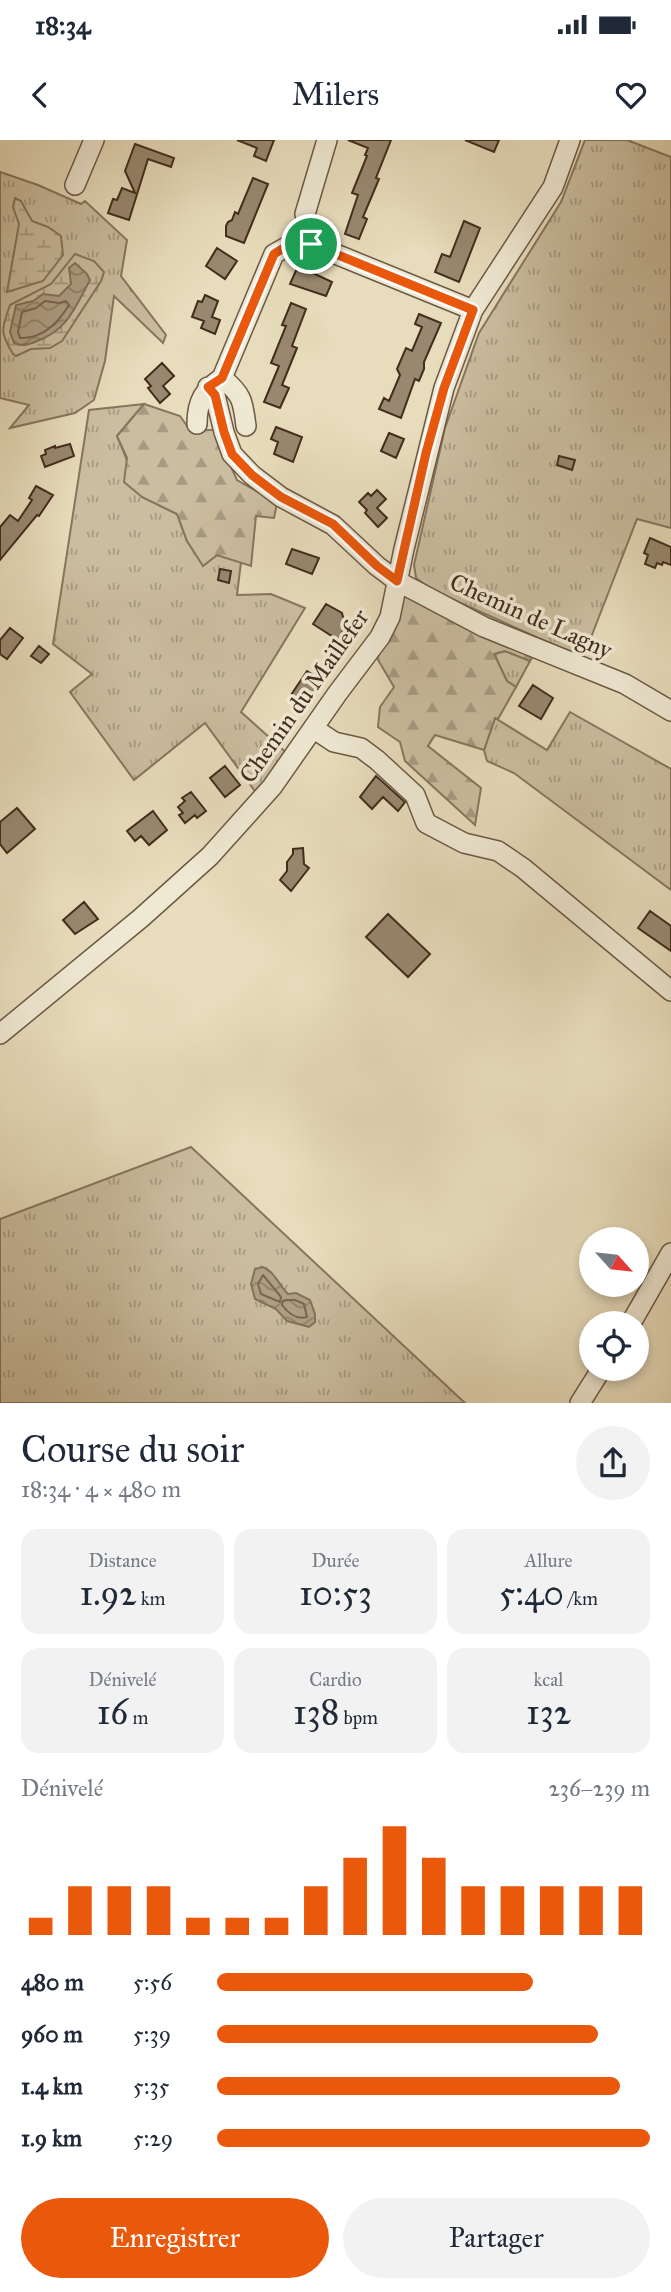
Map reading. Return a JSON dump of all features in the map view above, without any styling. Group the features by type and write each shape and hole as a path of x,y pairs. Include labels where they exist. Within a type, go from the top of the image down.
{"street":[{"path":"75,186 94,140"},
{"path":"311,244 305,214 327,140"},
{"name":"Chemin du Maillefer","path":"0,1034 141,918 210,856 272,787 380,637 390,617 426,453 444,388 473,310 553,187 570,140"},
{"path":"197,424 200,399 215,382 274,254 290,244 311,244 473,310"},
{"path":"215,382 236,389 243,401 246,426"},
{"name":"Chemin de Lagny","path":"215,382 215,395 232,454 252,475 281,497 333,524 377,566 397,581 484,627 625,684 671,711"},
{"path":"313,728 334,742 361,748 415,795 426,824 464,843 498,850 671,991"},
{"path":"638,1311 671,1254"},
{"path":"580,1403 594,1381"}],"green space":[{"path":"585,140 627,140 671,157 671,528 637,519 583,658 434,591 416,578 414,565 445,428 479,333 561,202"},
{"path":"0,172 81,204 85,201 127,240 121,276 166,335 163,343 114,296 105,361 94,400 75,413 10,428 29,405 0,398"},
{"path":"15,198 21,201 32,221 61,236 63,255 43,281 7,292 19,224 13,207"},
{"path":"75,254 94,261 104,272 101,281 62,341 50,348 31,349 16,356 3,331 10,305 51,284"},
{"path":"144,404 117,436 142,497 177,514 187,541 204,565 217,555 241,562 237,595 271,594 305,608 241,712 289,755 257,794 205,723 134,780 70,692 92,674 53,644 89,410"},
{"path":"144,404 180,416 190,430 214,430 237,480 277,503 274,518 256,516 251,566 217,555 203,566 187,541 177,514 142,497 124,482 127,458 117,436"},
{"path":"401,595 425,602 535,653 530,661 505,651 494,654 507,681 516,687 498,719 495,718 484,750 435,735 428,746 481,788 475,825 405,761 400,742 378,727 380,707 394,687 374,653"},
{"path":"505,651 530,661 516,687 507,681 494,654"},
{"path":"570,712 671,769 671,890 514,773 487,761 484,750 495,718 547,750"},
{"path":"191,1147 465,1403 0,1403 0,1219"}],"water":[{"path":"75,263 90,280 63,325 46,337 27,345 14,343 10,332 16,305 33,301 43,294 59,296 71,284 69,268"},
{"path":"263,1267 288,1294 296,1293 310,1300 315,1322 309,1327 287,1321 276,1309 255,1299 251,1284 255,1269"}],"building":[{"path":"237,140 274,140 266,161 254,156 257,148"},
{"path":"348,140 391,140 363,217 367,219 359,239 345,234 358,195 352,193 368,148"},
{"path":"465,140 499,140 494,152"},
{"path":"135,144 174,158 171,167 148,159 129,220 108,213 113,199 117,200 122,188 135,193 125,171"},
{"path":"253,178 268,184 244,243 226,236 226,226 235,212 238,214"},
{"path":"464,221 480,228 459,282 435,272 442,254 450,257"},
{"path":"217,248 237,261 225,279 206,266"},
{"path":"298,266 332,282 326,296 290,284"},
{"path":"205,295 218,301 212,317 220,320 215,334 201,328 204,321 192,317 198,301 202,302"},
{"path":"291,303 306,309 292,346 297,348 282,385 289,388 280,408 264,402 279,366 271,363 286,326 282,325"},
{"path":"419,314 441,323 419,381 415,379 401,418 379,409 384,398 389,401 400,375 397,369 406,348 412,351 422,327 415,324"},
{"path":"162,363 174,376 163,386 170,394 160,403 148,388 151,386 145,379"},
{"path":"276,427 302,437 293,462 274,454 278,442 271,439"},
{"path":"389,433 404,439 396,458 381,451"},
{"path":"70,444 74,456 45,467 41,456 46,454 45,450"},
{"path":"559,456 575,460 572,470 557,465"},
{"path":"36,486 53,495 39,516 37,515 0,560 0,527 10,515 18,521 32,500 29,498"},
{"path":"377,490 386,499 377,508 387,518 378,527 359,502 368,493 371,496"},
{"path":"650,538 671,547 671,565 657,563 655,568 645,564 648,555 644,553"},
{"path":"292,549 319,558 312,574 286,564"},
{"path":"220,569 231,571 229,583 218,580"},
{"path":"326,604 342,613 348,621 338,640 313,624"},
{"path":"10,628 23,638 7,659 0,654 0,640"},
{"path":"39,646 49,654 41,663 31,656"},
{"path":"307,671 321,680 305,704 291,695"},
{"path":"533,685 553,698 541,719 519,706"},
{"path":"225,766 240,785 225,797 210,778"},
{"path":"376,776 405,802 398,811 383,797 372,809 360,797"},
{"path":"191,792 206,811 185,823 179,815 183,813 178,807 185,801 182,798"},
{"path":"17,808 35,829 7,853 0,844 0,822"},
{"path":"153,811 167,830 149,845 141,836 135,841 127,831"},
{"path":"303,848 304,864 309,868 291,891 280,880 287,871 287,862 293,849"},
{"path":"84,902 98,919 75,934 63,920"},
{"path":"650,911 671,926 671,951 638,928"},
{"path":"388,914 430,954 408,977 366,937"}],"route":[{"path":"290,244 311,244 473,310 444,388 426,453 397,581 377,566 333,524 281,497 252,475 232,454 215,395 208,387 222,378 274,254 290,244"}]}
